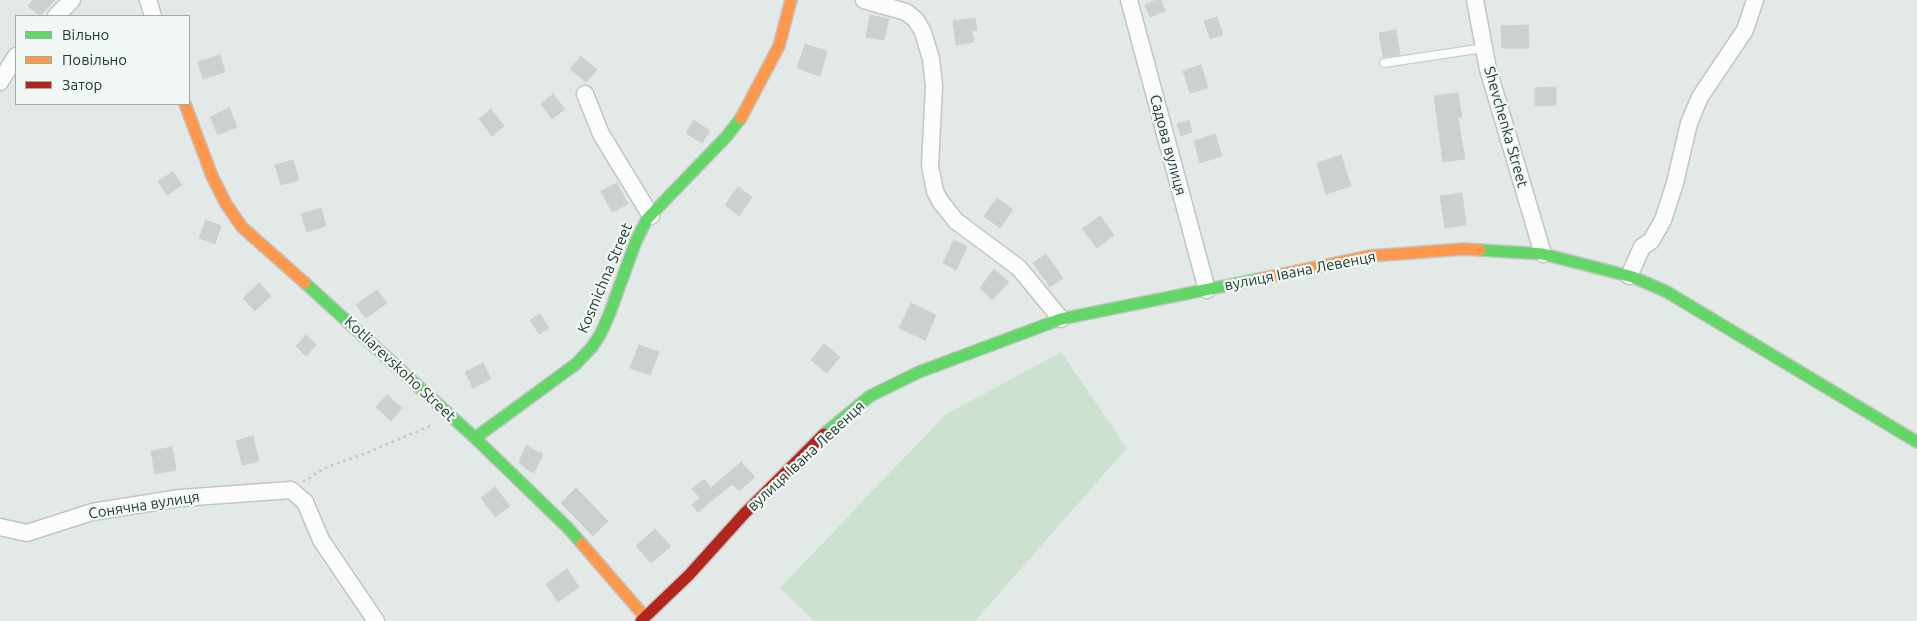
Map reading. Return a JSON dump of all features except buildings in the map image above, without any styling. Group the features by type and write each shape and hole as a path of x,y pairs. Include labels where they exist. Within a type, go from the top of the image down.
{"street":[{"path":"57,15 72,0"},
{"path":"148,0 153,15"},
{"name":"Kosmichna Street","path":"475,438 576,364 592,347 609,315 636,242 647,219 728,136 744,113 779,46 791,0"},
{"path":"864,0 906,12 916,20 923,32 931,60 934,86 931,172 935,191 940,201 956,222 1019,268 1060,319"},
{"name":"Садова вулиця","path":"1129,0 1206,290"},
{"name":"Shevchenka Street","path":"1475,0 1488,70 1543,254"},
{"path":"1629,276 1642,247 1651,241 1663,220 1675,183 1689,123 1700,97 1745,30 1755,0"},
{"path":"0,82 15,58"},
{"path":"584,94 601,134 651,216"},
{"name":"Kotliarevskoho Street","path":"185,105 212,176 226,204 242,226 475,438 568,528 643,619"},
{"name":"вулиця Івана Левенця","path":"643,619 827,431 870,396 919,372 1060,319 1370,256 1464,249 1543,254 1629,276 1667,292 1917,442"},
{"path":"292,490 305,502 321,540 376,621"},
{"name":"Сонячна вулиця","path":"0,527 27,533 92,512 180,498 292,490"}],"lane":[{"path":"1384,63 1484,48"}],"path":[{"path":"292,490 325,468 369,452 450,417"}],"green space":[{"path":"1061,352 1127,448 975,621 814,621 780,588 945,415"}],"traffic: fast":[{"path":"475,438 576,364 592,347 609,315 636,241 647,219 727,136 741,118"},
{"path":"1480,250 1543,254 1633,277 1667,292 1917,442"},
{"path":"824,434 870,396 919,372 1061,319 1259,279"},
{"path":"305,283 475,438 568,528 582,544"}],"traffic: slow":[{"path":"741,118 779,46 791,0"},
{"path":"185,105 212,176 226,204 242,227 305,283"},
{"path":"1259,279 1370,256 1464,249 1480,250"},
{"path":"582,544 645,617"}],"traffic: jam":[{"path":"641,621 689,575 744,514 824,434"}]}
